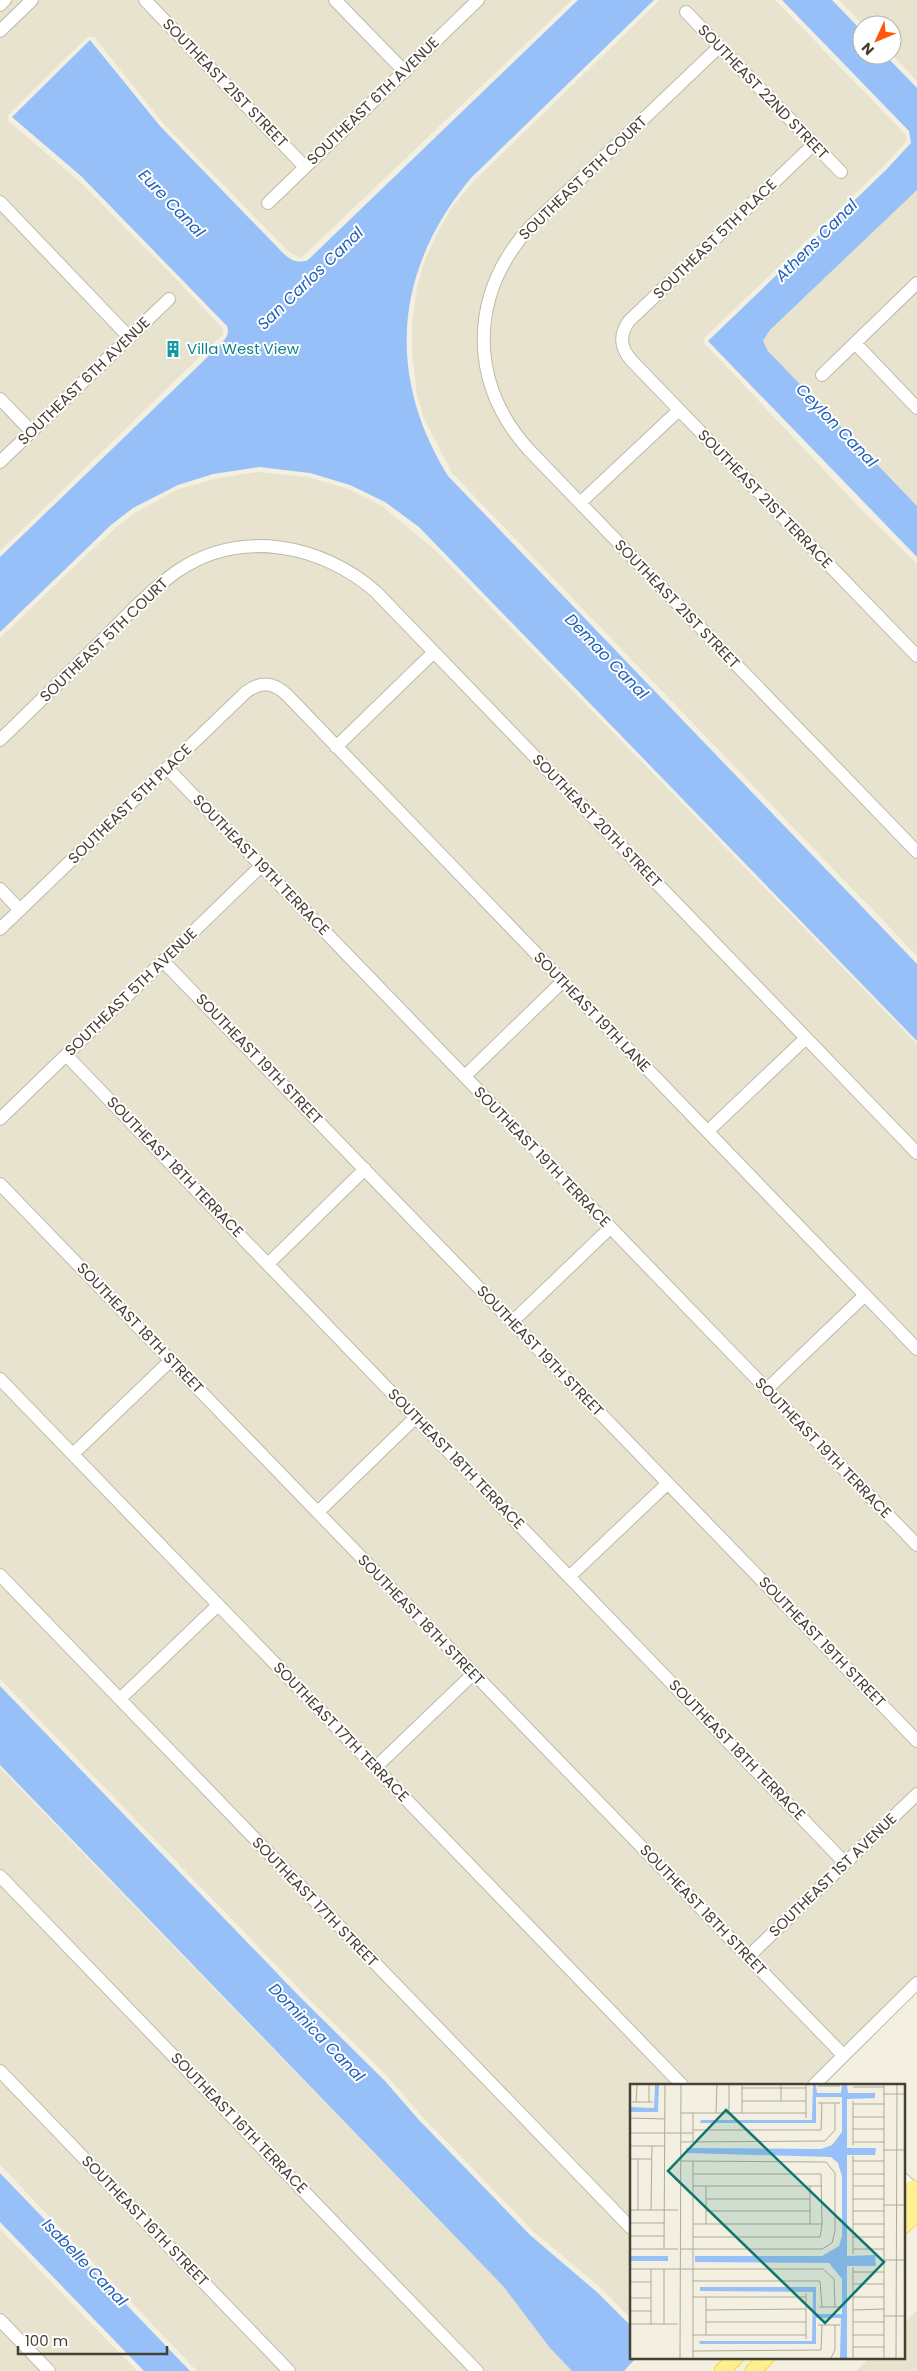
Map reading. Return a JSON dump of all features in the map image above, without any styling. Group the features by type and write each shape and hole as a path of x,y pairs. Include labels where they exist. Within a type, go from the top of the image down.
{"main road":[{"path":"904,2211 914,2198 909,2187"},
{"path":"904,2225 917,2213"},
{"path":"722,2371 735,2358"},
{"path":"753,2371 766,2358"}],"street":[{"path":"0,5 5,0"},
{"path":"0,31 32,0"},
{"name":"SOUTHEAST 21ST STREET","path":"145,0 305,167"},
{"path":"335,0 405,72"},
{"name":"SOUTHEAST 6TH AVENUE","path":"268,203 478,0"},
{"name":"SOUTHEAST 22ND STREET","path":"686,12 841,172"},
{"name":"SOUTHEAST 5TH COURT","path":"484,331 488,300 495,278 518,240 719,47"},
{"name":"SOUTHEAST 5TH PLACE","path":"622,337 629,321 814,144"},
{"path":"0,202 129,337"},
{"path":"822,375 917,283"},
{"name":"SOUTHEAST 6TH AVENUE","path":"0,462 169,299"},
{"name":"SOUTHEAST 21ST STREET","path":"484,331 488,377 496,401 508,424 529,450 917,852"},
{"name":"SOUTHEAST 21ST TERRACE","path":"622,337 626,354 917,656"},
{"path":"855,343 917,408"},
{"path":"0,399 32,432"},
{"path":"580,503 679,410"},
{"name":"SOUTHEAST 5TH COURT","path":"0,740 129,614 171,577 200,560 246,547"},
{"name":"SOUTHEAST 20TH STREET","path":"246,547 274,547 304,551 344,568 376,592 917,1153"},
{"path":"336,747 434,652"},
{"name":"SOUTHEAST 5TH PLACE","path":"0,929 246,692 263,684"},
{"name":"SOUTHEAST 19TH LANE","path":"263,684 271,684 282,690 917,1349"},
{"name":"SOUTHEAST 19TH TERRACE","path":"167,768 917,1545"},
{"name":"SOUTHEAST 5TH AVENUE","path":"0,1119 261,866"},
{"path":"0,889 20,910"},
{"name":"SOUTHEAST 19TH STREET","path":"163,961 917,1741"},
{"path":"465,1076 562,982"},
{"path":"708,1132 806,1038"},
{"name":"SOUTHEAST 18TH TERRACE","path":"66,1054 845,1863"},
{"path":"268,1264 365,1169"},
{"name":"SOUTHEAST 18TH STREET","path":"0,1184 843,2055"},
{"path":"512,1322 610,1228"},
{"path":"767,1389 865,1295"},
{"path":"73,1454 171,1360"},
{"name":"SOUTHEAST 17TH TERRACE","path":"0,1379 681,2084"},
{"path":"318,1512 416,1417"},
{"path":"569,1577 668,1483"},
{"name":"SOUTHEAST 17TH STREET","path":"0,1575 630,2227"},
{"path":"120,1699 218,1605"},
{"path":"376,1767 473,1674"},
{"name":"SOUTHEAST 1ST AVENUE","path":"748,1957 917,1794"},
{"name":"SOUTHEAST 16TH TERRACE","path":"0,1876 477,2371"},
{"path":"815,2084 917,1983"},
{"name":"SOUTHEAST 16TH STREET","path":"0,2071 289,2371"},
{"path":"2,2327 49,2371"}],"shaded area":[{"path":"13,0 25,0 0,24 0,13"},
{"path":"40,0 572,0 301,258 286,249 163,123 94,37 87,37 9,114 7,120 79,181 223,329 223,334 0,551 0,38"},
{"path":"660,0 775,0 905,134 907,140 883,167 705,337 703,342 858,506 917,564 917,956 452,473 424,418 417,395 412,353 412,324 417,287 425,260 437,233 453,206 474,181"},
{"path":"839,0 917,0 917,81 902,65 902,15 853,15"},
{"path":"917,190 917,506 768,351 763,341 770,330"},
{"path":"258,472 308,477 348,489 382,506 435,550 917,1044 917,1979 812,2084 630,2084 630,2318 602,2289 533,2231 421,2115 388,2077 303,1993 0,1679 0,638 114,529 136,512 179,489 214,479"},
{"path":"0,1768 503,2286 550,2348 572,2371 197,2371 0,2165"},
{"path":"0,2229 137,2371 0,2371"},
{"path":"917,2310 917,2371 856,2371 869,2358 904,2358 904,2323"}],"water":[{"path":"578,0 654,0 471,178 446,213 426,249 414,285 407,323 408,361 414,399 428,438 448,476 917,964 917,1041 419,527 385,502 350,485 310,473 259,467 213,474 178,485 133,508 111,525 0,632 0,557 220,345 228,332 227,326 81,176 12,117 90,40 160,126 285,255 300,262 308,260"},
{"path":"782,0 832,0 852,21 852,65 895,65 917,88 917,190 770,330 763,341 768,351 917,506 917,557 708,341 886,170 911,143 909,131"},
{"name":"Dominica Canal","path":"0,1686 299,1996 385,2081 418,2119 530,2235 598,2293 630,2325 630,2358 636,2358 624,2371 572,2371 550,2348 503,2286 0,1765"},
{"name":"Isabelle Canal","path":"0,2173 190,2371 144,2371 0,2222"}],"place":[{"name":"Villa West View","path":"173,349"}],"water label":[{"name":"Eure Canal","path":"172,203"},
{"name":"Athens Canal","path":"816,240"},
{"name":"San Carlos Canal","path":"310,278"},
{"name":"Ceylon Canal","path":"837,425"},
{"name":"Demao Canal","path":"607,656"}]}
